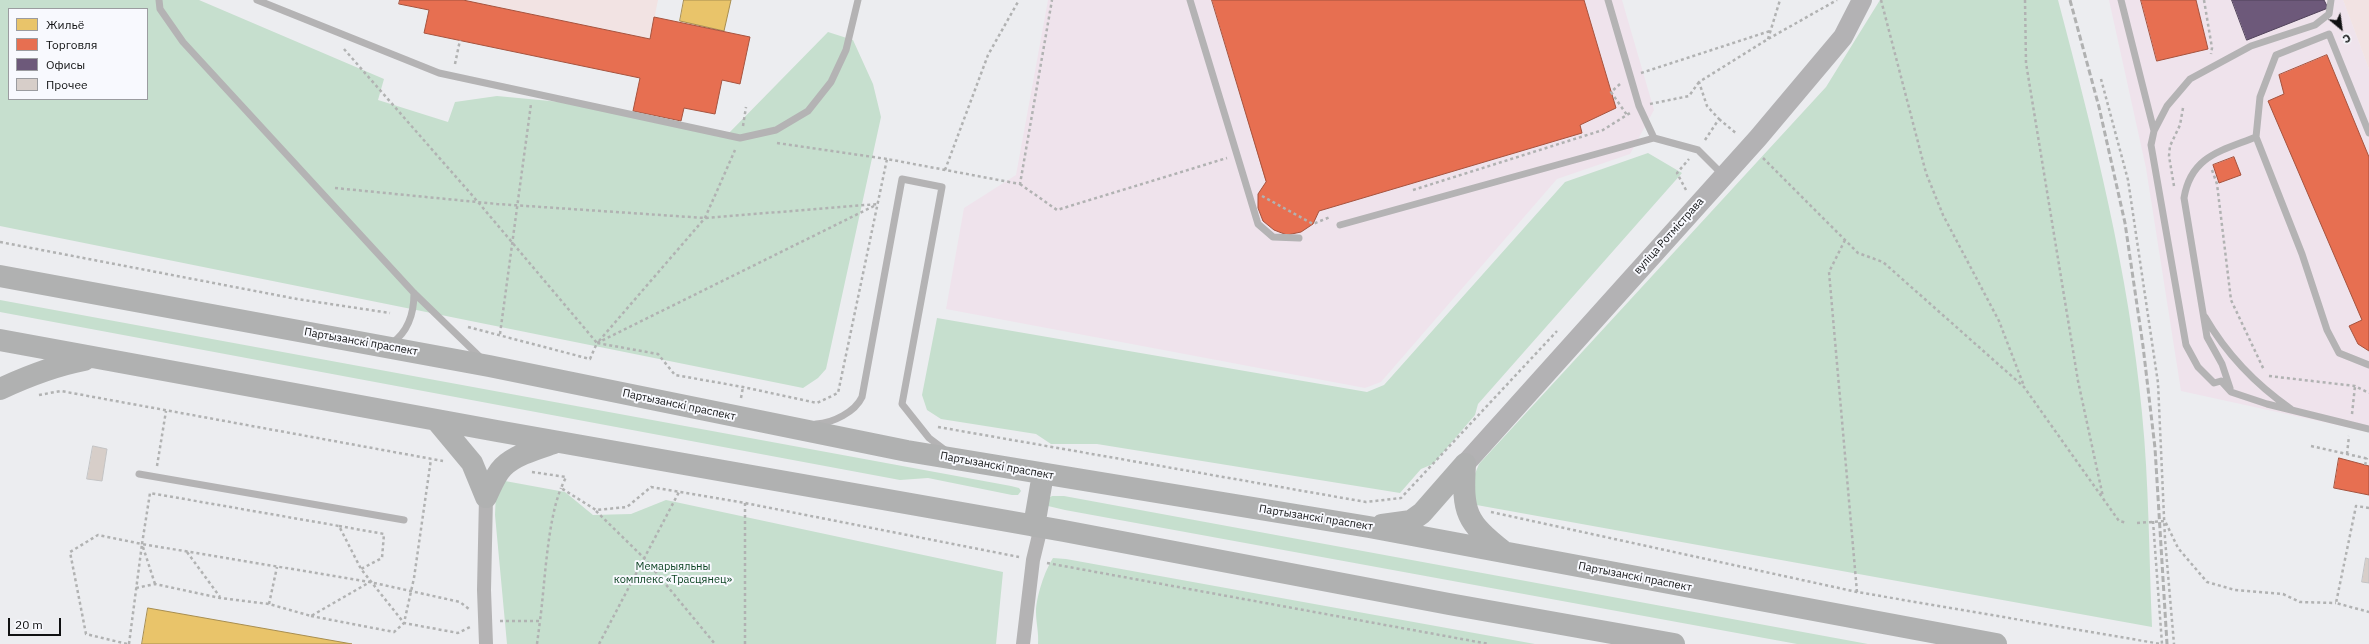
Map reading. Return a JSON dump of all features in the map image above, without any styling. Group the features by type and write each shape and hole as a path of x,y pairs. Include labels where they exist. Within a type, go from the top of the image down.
{"highway":[{"name":"Партызанскі праспект","path":"0,276 489,366 907,451 1369,527 1996,644"},
{"path":"0,340 437,421 1037,526 1449,604 1674,644"},
{"path":"0,389 46,369 97,358"},
{"path":"437,421 472,463 486,497"},
{"path":"486,497 496,475 503,466 536,449 558,442"},
{"path":"1369,527 1411,520 1422,513 1465,464"},
{"path":"1465,464 1464,507 1470,520 1484,536 1505,553"},
{"path":"1037,526 1043,474"}],"street":[{"name":"вуліца Ротмістрава","path":"1465,464 1723,175 1758,138 1843,37 1862,0"},
{"path":"486,497 484,605 486,644"},
{"path":"1023,644 1037,526"}],"lane":[{"path":"159,0 160,9 183,42 414,293 489,366"},
{"path":"257,0 439,74 740,138 776,130 808,111 831,82 846,50 858,0"},
{"path":"1190,0 1258,224 1273,237 1299,238"},
{"path":"1608,0 1639,106 1654,138"},
{"path":"2121,0 2154,131"},
{"path":"2331,0 2329,14 2315,25 2251,46 2190,79 2167,106 2154,131 2152,145 2186,345 2198,367 2214,383 2221,381 2231,392 2294,412 2369,429"},
{"path":"2369,134 2329,34 2276,55 2260,97 2256,137 2302,254 2330,336 2339,353 2369,365"},
{"path":"2231,392 2222,364 2207,337 2201,311 2184,198 2186,185 2198,164 2210,156 2256,137"},
{"path":"1340,225 1654,138 1698,150 1723,175"},
{"path":"788,426 821,424 840,418 858,405 860,401 902,179 942,187 902,404 929,438 942,448 972,462"},
{"path":"387,347 402,336 412,316 414,293"},
{"path":"2201,311 2221,344 2232,356 2264,390 2294,412"},
{"path":"140,474 404,520"}],"path":[{"path":"945,170 988,55 1019,0"},
{"path":"1768,39 1780,0"},
{"path":"1409,192 1603,130 1639,106 1689,96 1699,82 1768,39 1837,0"},
{"path":"1881,0 1926,173 1943,215 1999,322 2024,387"},
{"path":"2025,0 2026,62 2078,380 2104,500"},
{"path":"325,28 478,202 597,343 658,354 675,375 743,387 817,403 838,393"},
{"path":"1627,115 1611,92 1630,76 1770,30"},
{"path":"454,76 460,40"},
{"path":"2101,79 2128,180 2157,375 2165,539 2174,644"},
{"path":"1682,197 1687,191 1677,173 1698,150 1719,119 1708,106 1699,82"},
{"path":"500,334 532,93"},
{"path":"467,327 500,334 590,359 597,343 705,218 740,138 746,107"},
{"path":"771,142 887,160"},
{"path":"1020,184 1058,210 1238,154"},
{"path":"1765,160 1858,253 1883,262 2024,387 2119,521 2127,523"},
{"path":"2210,163 2217,184 2231,300 2266,376 2356,386 2369,392"},
{"path":"316,187 517,206 705,218 878,204 597,343"},
{"path":"1258,194 1313,224 1334,215"},
{"path":"1845,240 1829,272 1857,592"},
{"path":"0,242 297,299 390,313"},
{"path":"934,423 939,428 1366,502 1385,501 1401,498 1558,330"},
{"path":"38,395 61,392 443,461"},
{"path":"166,411 156,476 150,493 142,544 128,644 86,634 70,552 98,536 142,544 187,552 370,582 411,591 460,602 485,621"},
{"path":"2311,446 2368,459 2365,465"},
{"path":"136,588 155,584 220,598 269,604 311,616 394,632 404,623 411,591 431,459"},
{"path":"524,471 566,477 558,498 551,538 537,644"},
{"path":"596,510 627,507 651,487 745,503 1033,560 1489,644"},
{"path":"562,488 596,510 644,558 714,644"},
{"path":"599,644 679,492"},
{"path":"150,493 384,534 382,558 361,569"},
{"path":"745,503 745,644"},
{"path":"2336,603 2356,506 2369,508"},
{"path":"1483,510 1857,592 2162,644 2153,521"},
{"path":"2137,523 2165,521"},
{"path":"2165,521 2178,548 2207,582 2235,590 2283,594 2300,602 2336,603 2369,612"},
{"path":"339,526 361,569 404,623 458,633 485,621 540,621"},
{"path":"142,544 155,584"},
{"path":"187,552 220,598"},
{"path":"269,604 277,567"},
{"path":"311,616 370,582"}],"shaded area":[{"path":"466,0 658,0 650,39"},
{"path":"1048,0 1622,0 1654,110 1630,154 1557,179 1381,382 1365,388 946,309 964,208 1016,175"},
{"path":"2109,0 2343,0 2369,69 2369,432 2181,391 2146,168"},
{"path":"2343,0 2369,0 2369,69"}],"green space":[{"path":"0,0 199,0 384,79 378,100 448,122 455,102 497,96 582,104 726,136 828,32 853,40 873,84 881,117 826,369 818,378 803,388 0,226"},
{"path":"1880,0 2058,0 2109,205 2136,361 2144,439 2152,627 1471,504 1470,486 1479,464 1826,87"},
{"path":"1648,153 1682,173 1478,404 1475,415 1433,464 1421,469 1400,493 1097,444 1051,444 1036,434 941,419 927,410 922,395 937,318 1367,392 1384,385 1565,182"},
{"path":"0,300 1011,486 1019,488 1021,491 1018,495 1012,495 928,478 900,480 0,312"},
{"name":"Мемарыяльны комплекс «Трасцянец»","path":"505,481 565,492 593,515 631,514 666,500 1003,572 996,644 507,644 495,515 496,491"},
{"path":"1052,496 1064,496 1868,644 1797,644 1065,510 1048,506 1046,500"},
{"path":"1053,558 1066,559 1535,644 1038,644 1036,606 1044,576"}],"building: Жильё":[{"path":"684,0 731,0 724,31 680,21"},
{"path":"148,608 352,644 142,644"}],"building: Торговля":[{"path":"400,0 463,0 650,39 654,17 750,37 740,84 722,80 715,114 684,108 681,121 633,111 640,78 424,33 429,10 399,4"},
{"path":"1212,0 1584,0 1616,108 1580,125 1582,133 1319,211 1313,224 1301,232 1287,235 1274,230 1263,221 1258,208 1258,194 1266,182"},
{"path":"2141,0 2196,0 2208,49 2157,61"},
{"path":"2327,55 2369,157 2369,351 2358,344 2349,326 2362,320 2268,101 2284,94 2279,75"},
{"path":"2234,157 2241,175 2219,183 2213,165"},
{"path":"2339,458 2369,466 2369,495 2334,488"}],"building: Офисы":[{"path":"2232,0 2324,0 2328,8 2247,40"}],"building: Прочее":[{"path":"93,446 107,449 102,481 87,479"},
{"path":"2366,558 2369,559 2369,583 2362,582"}],"railway":[{"path":"2070,0 2099,107 2125,223 2143,346 2155,448 2167,644"}]}
